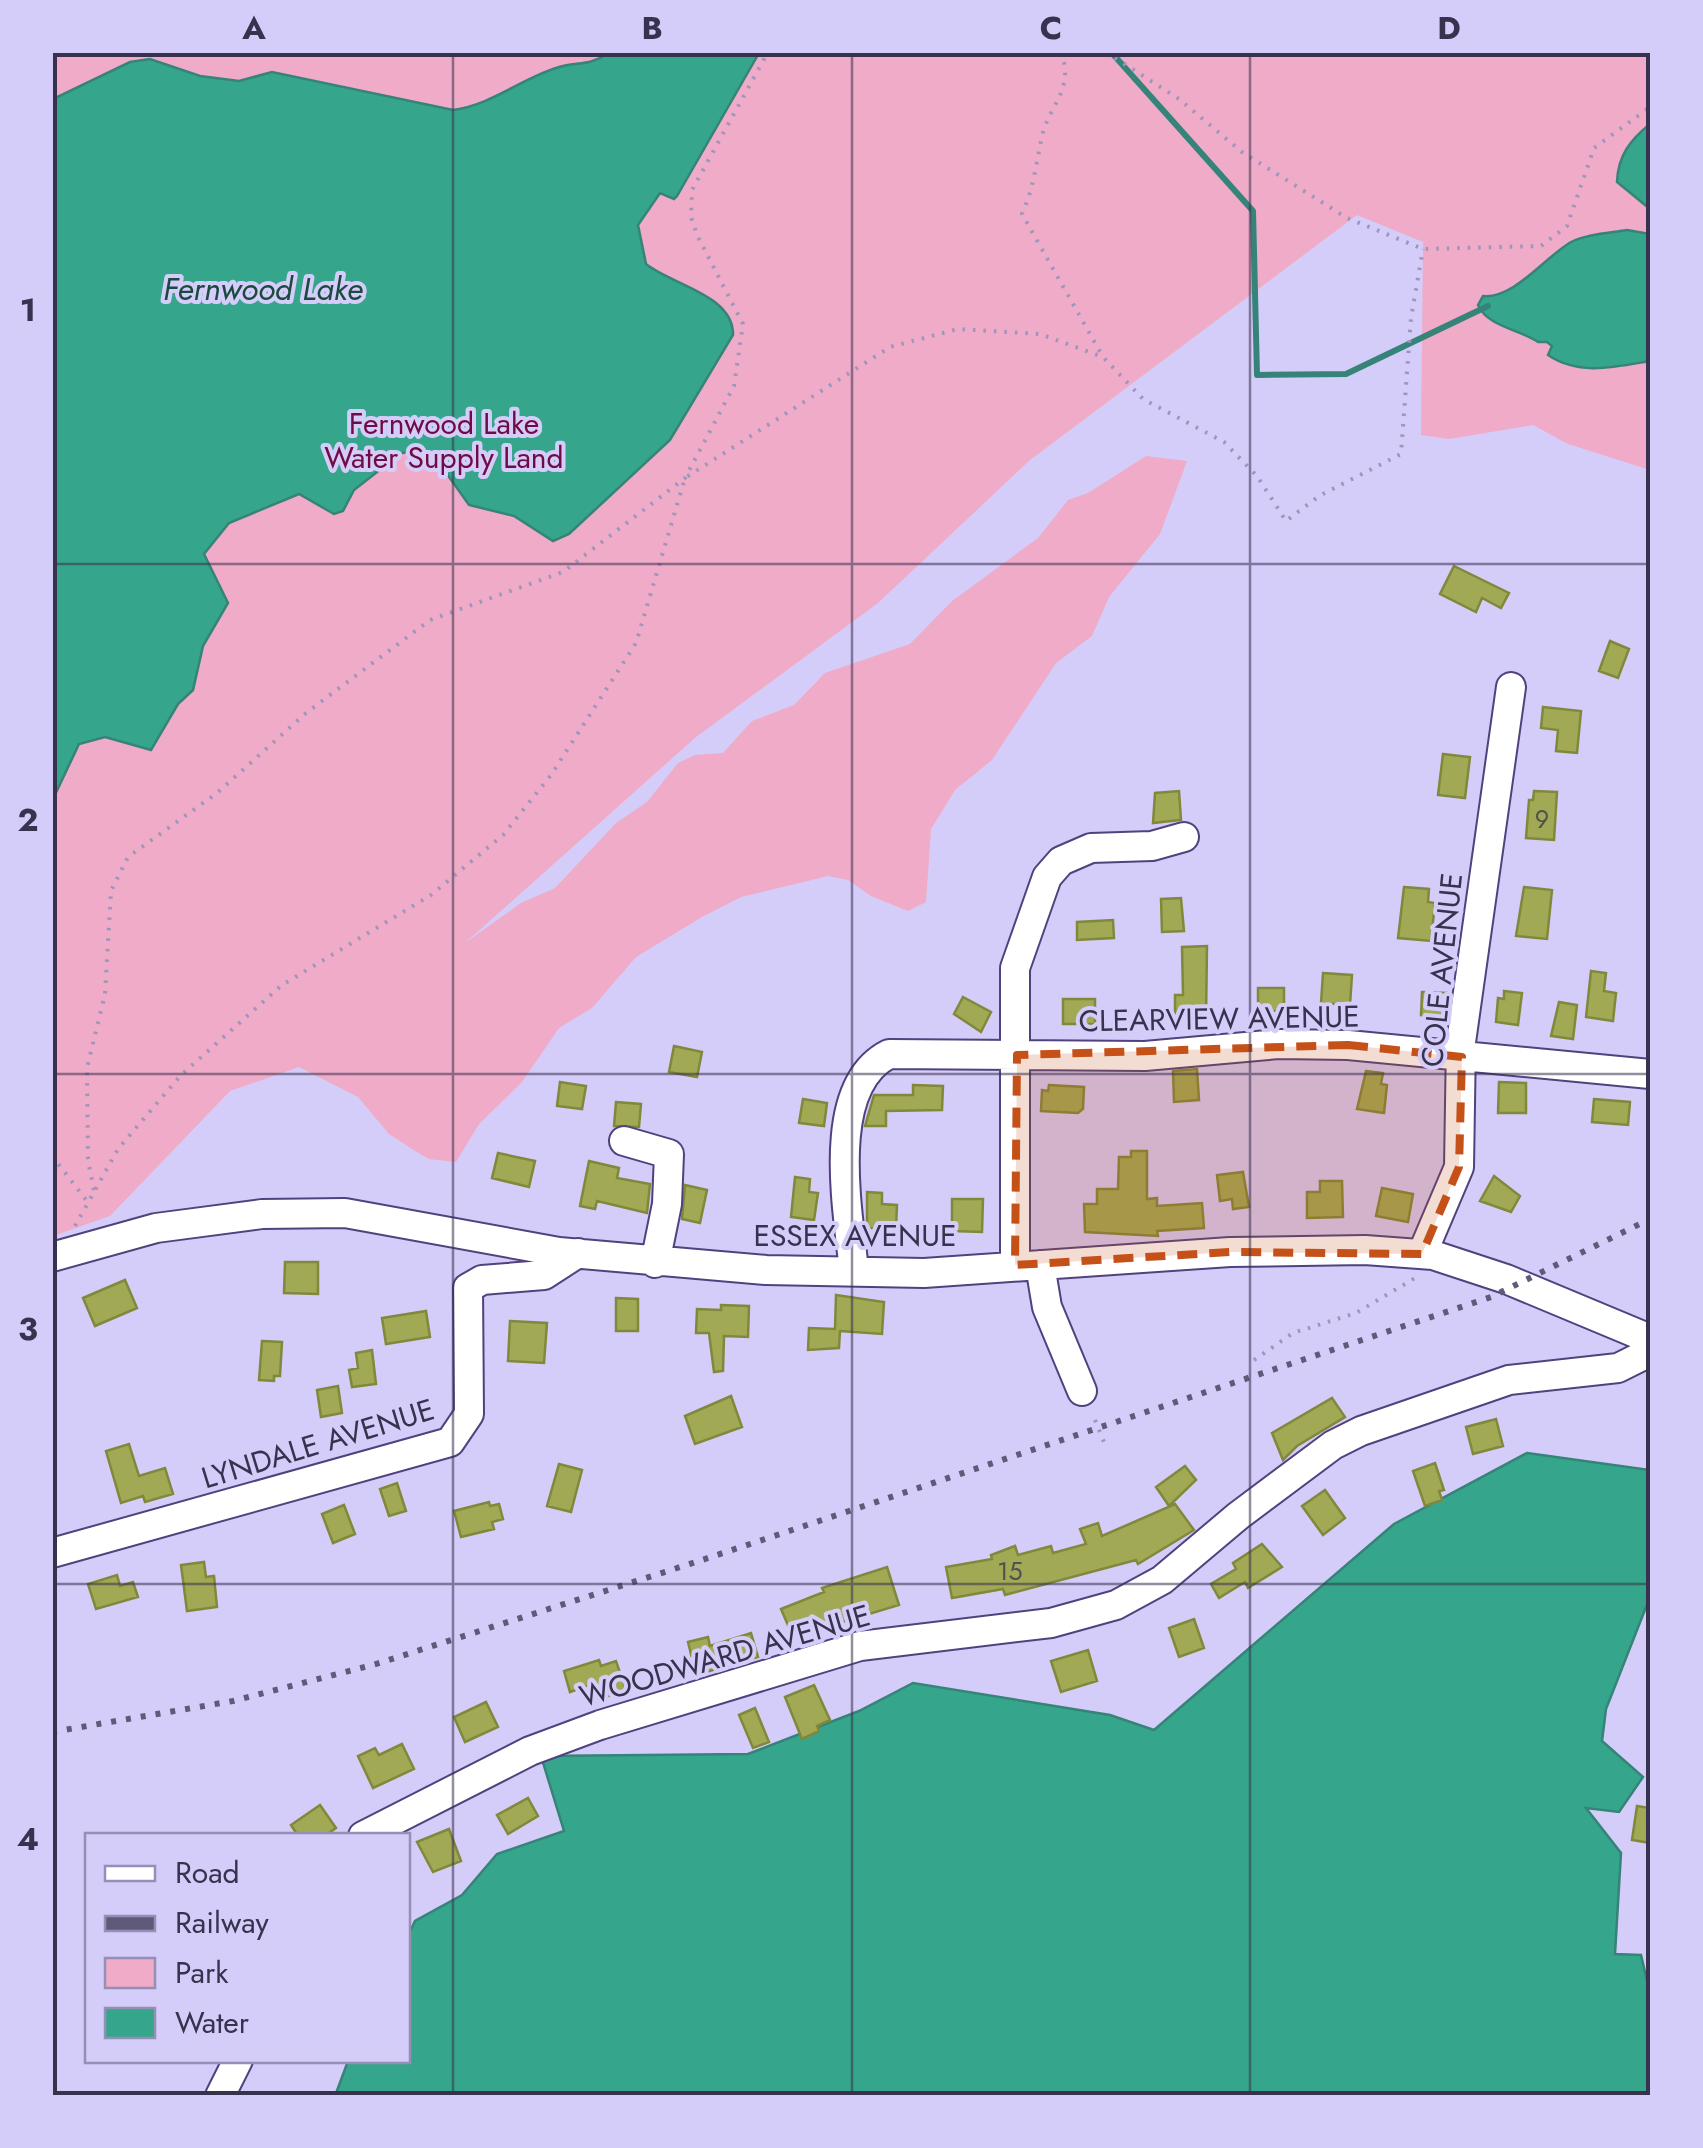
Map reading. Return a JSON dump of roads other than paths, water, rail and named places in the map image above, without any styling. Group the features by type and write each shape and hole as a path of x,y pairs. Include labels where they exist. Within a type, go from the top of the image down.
{"street":[{"name":"COLE AVENUE","path":"1428,1254 1460,1167 1461,1042 1511,687"},
{"path":"1082,1390 1027,1265 1015,968 1048,877 1061,862 1092,848 1152,846 1184,837"},
{"name":"CLEARVIEW AVENUE","path":"854,1271 846,1188 852,1094 870,1064 889,1054 1145,1056 1278,1044 1348,1045 1650,1074"},
{"path":"624,1140 669,1154 667,1204 655,1263"},
{"name":"ESSEX AVENUE","path":"57,1255 156,1228 262,1214 345,1213 655,1263 924,1274 1230,1252 1428,1254 1506,1278 1650,1342"},
{"name":"LYNDALE AVENUE","path":"52,1553 450,1442 468,1414 468,1288 482,1280 544,1274 578,1253"},
{"name":"WOODWARD AVENUE","path":"369,1833 530,1751 600,1724 860,1646 1051,1623 1116,1605 1162,1580 1238,1516 1333,1445 1361,1430 1509,1380 1618,1368 1640,1357 1650,1342"},
{"path":"220,2096 236,2063"}],"water":[{"name":"Fernwood Lake","path":"608,53 759,53 677,196 674,199 660,193 638,225 646,264 713,300 731,321 733,335 670,440 569,534 553,541 514,516 469,505 447,474 417,448 400,454 354,490 343,511 334,514 299,494 229,523 204,554 228,603 203,646 193,690 178,704 151,750 105,737 79,744 53,799 53,99 130,62 150,59 200,76 239,81 272,72 453,110 480,103 556,68 595,60"},
{"path":"1650,124 1650,209 1617,182 1626,149"},
{"path":"1627,230 1650,234 1650,361 1598,368 1572,366 1548,355 1552,346 1547,342 1538,342 1496,323 1478,305 1483,296 1518,284 1571,242"},
{"path":"1527,1453 1650,1470 1650,1597 1606,1709 1602,1741 1643,1777 1619,1812 1586,1808 1621,1853 1615,1954 1641,1955 1650,1994 1650,2095 335,2096 347,2063 410,2063 410,1932 415,1921 462,1895 497,1854 564,1831 541,1756 748,1754 859,1711 913,1683 1110,1715 1154,1730 1394,1524"}],"waterway":[{"path":"1111,52 1253,211 1257,375 1346,374 1488,306"}],"railway":[{"path":"52,1732 233,1701 376,1664 696,1562 1491,1297 1650,1219"}],"park label":[{"name":"Fernwood Lake Water Supply Land","path":"444,441"}]}
